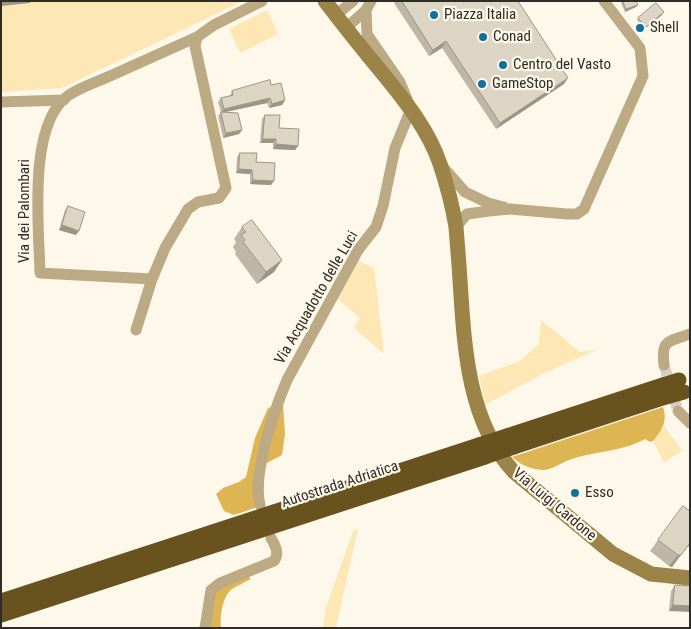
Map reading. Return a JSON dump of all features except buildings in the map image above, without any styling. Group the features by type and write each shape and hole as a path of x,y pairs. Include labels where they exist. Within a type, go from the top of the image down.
{"highway":[{"name":"Autostrada Adriatica","path":"1,601 482,451 686,384"},
{"name":"Autostrada Adriatica","path":"1,615 482,451"}],"main road":[{"name":"Via Luigi Cardone","path":"325,1 411,109 428,138 440,164 456,227 468,364 480,418 503,461 613,554 651,574 690,578"}],"street":[{"name":"Via dei Palombari","path":"152,279 40,273 38,170 46,128 52,115 68,95 197,37 214,25 262,1"},
{"path":"336,15 353,1"},
{"path":"450,203 463,200 489,207 577,214 584,209 643,76 640,48 604,1"},
{"name":"Via Luigi Cardone","path":"346,28 369,6"},
{"name":"Via Luigi Cardone","path":"369,6 367,34 400,82 411,109"},
{"path":"136,330 152,279 165,248 188,209 198,202 219,198 226,188 195,46 197,37"},
{"path":"1,102 64,100"},
{"name":"Via Acquadotto delle Luci","path":"260,505 258,498 259,472 278,401 287,380 358,250 376,227 383,206 394,148 411,109"},
{"name":"Via Luigi Cardone","path":"440,164 465,192 489,207"},
{"path":"456,227 467,214 489,207"},
{"path":"664,365 662,350 667,342 690,334"},
{"path":"678,411 690,423"},
{"path":"205,628 211,590 220,583 274,561 277,554 276,547 271,538"}],"shaded area":[{"path":"1,1 243,1 62,88 1,92"},
{"path":"267,10 278,34 240,53 229,29"},
{"path":"357,260 374,268 384,354 354,328 360,318 337,298"},
{"path":"541,320 580,352 599,349 542,374 485,405 479,376 520,361 539,344"},
{"path":"283,403 285,434 282,455 263,465 258,507 234,515 224,511 216,494 223,488 246,477 255,438 268,408"},
{"path":"663,407 665,417 663,425 653,441 650,442 645,439 617,449 578,457 544,470 527,466 512,457"},
{"path":"664,425 682,451 664,462 653,441"},
{"path":"358,528 336,628 323,628 326,608 353,531"},
{"path":"247,576 251,579 232,589 226,597 221,612 221,628 208,628 214,593 220,585"}],"tunnel":[{"path":"664,365 678,411"}],"place":[{"name":"Piazza Italia","path":"434,15"},
{"name":"Shell","path":"640,28"},
{"name":"Conad","path":"483,37"},
{"name":"Centro del Vasto","path":"503,65"},
{"name":"GameStop","path":"482,84"},
{"name":"Esso","path":"575,493"}]}
